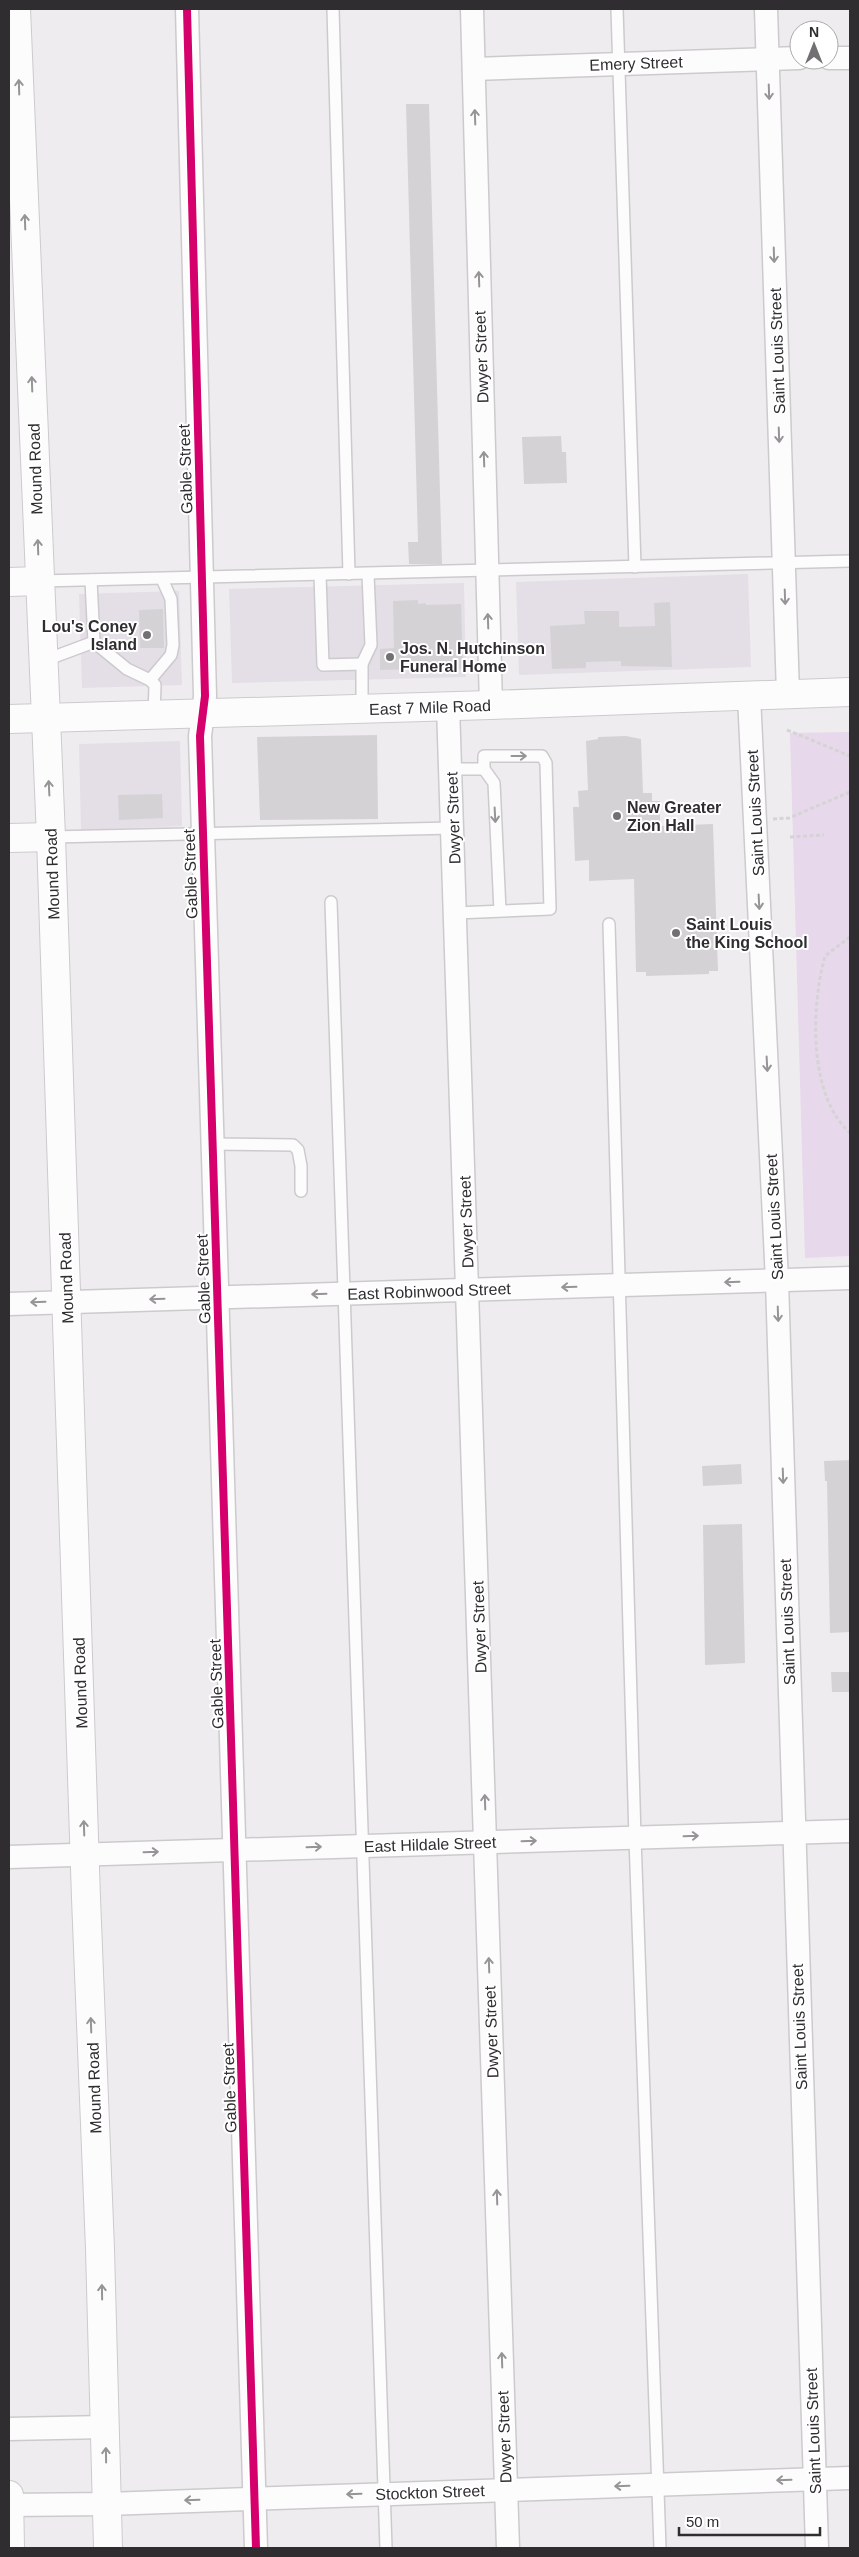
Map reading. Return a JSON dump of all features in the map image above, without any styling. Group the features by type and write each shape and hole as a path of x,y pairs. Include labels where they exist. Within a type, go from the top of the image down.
{"main road":[{"name":"Mound Road","path":"16,9 51,837 108,2548"},
{"path":"9,124 22,153"},
{"path":"9,582 40,581"},
{"name":"East 7 Mile Road","path":"9,719 850,692"},
{"path":"9,838 51,837"},
{"path":"9,2496 10,2548"}],"street":[{"name":"Gable Street","path":"187,9 205,696 200,736 256,2548"},
{"name":"Dwyer Street","path":"472,9 491,705"},
{"name":"Saint Louis Street","path":"766,9 788,694"},
{"name":"Emery Street","path":"474,69 789,58"},
{"name":"Saint Louis Street","path":"749,696 777,1281 816,2548"},
{"name":"Dwyer Street","path":"448,706 508,2548"},
{"name":"East Robinwood Street","path":"9,1304 850,1278"},
{"name":"East Hildale Street","path":"9,1857 850,1831"},
{"path":"9,2430 105,2427"},
{"name":"Stockton Street","path":"9,2505 107,2504 255,2497 850,2478"}],"lane":[{"path":"333,9 348,574"},
{"path":"617,9 635,567"},
{"path":"40,581 162,580 850,561"},
{"path":"362,709 362,664 371,645 368,574"},
{"path":"320,575 323,664 362,664"},
{"path":"91,580 94,642 127,669 150,680 155,685 154,714"},
{"path":"150,680 171,655 173,645 171,599 162,580"},
{"path":"43,661 94,642"},
{"path":"456,913 550,909 546,763 542,756 484,756 484,769 494,783 500,911"},
{"path":"451,769 484,769"},
{"path":"51,837 453,828"},
{"path":"331,902 386,2548"},
{"path":"609,924 635,1838 660,2548"},
{"path":"212,1144 293,1145 298,1150 302,1166 301,1191"}],"path":[{"path":"787,730 850,756"},
{"path":"755,820 789,818 850,792"},
{"path":"790,837 824,836"},
{"path":"850,937 825,956 816,999 816,1031 828,1102 839,1123 850,1133"}],"shaded area":[{"path":"748,574 751,667 519,675 516,582"},
{"path":"464,583 466,677 232,683 229,589"},
{"path":"179,591 182,685 82,688 79,594"},
{"path":"850,732 850,1256 805,1258 790,733"},
{"path":"180,741 182,826 81,830 79,744"}],"building":[{"path":"406,104 429,104 442,564 409,564 408,542 418,542"},
{"path":"561,436 562,452 566,452 567,483 524,484 522,437"},
{"path":"418,600 418,604 426,603 426,605 461,604 463,669 443,670 443,673 426,674 426,669 380,670 380,649 394,648 393,601"},
{"path":"670,602 672,667 621,666 621,661 586,662 586,668 552,669 550,626 585,624 584,611 619,611 619,627 655,626 654,603"},
{"path":"163,609 164,648 140,648 139,610"},
{"path":"377,735 378,819 260,820 257,737"},
{"path":"626,736 641,739 643,793 652,793 652,801 660,801 660,826 713,824 718,971 709,971 709,974 646,976 646,972 636,972 634,879 589,881 589,860 575,861 573,807 579,807 578,791 588,790 586,741 598,739 598,737"},
{"path":"162,794 163,818 119,820 118,795"},
{"path":"850,1460 850,1632 830,1633 827,1481 825,1481 824,1461"},
{"path":"741,1464 742,1484 703,1486 702,1466"},
{"path":"742,1524 745,1663 705,1665 703,1525"},
{"path":"831,1672 850,1672 850,1692 832,1692"}],"cycle path":[{"path":"187,9 205,696 200,736 256,2548"}],"place":[{"name":"Lou's Coney Island","path":"147,635"},
{"name":"Jos. N. Hutchinson Funeral Home","path":"390,657"},
{"name":"New Greater Zion Hall","path":"617,816"},
{"name":"Saint Louis the King School","path":"676,933"}]}
